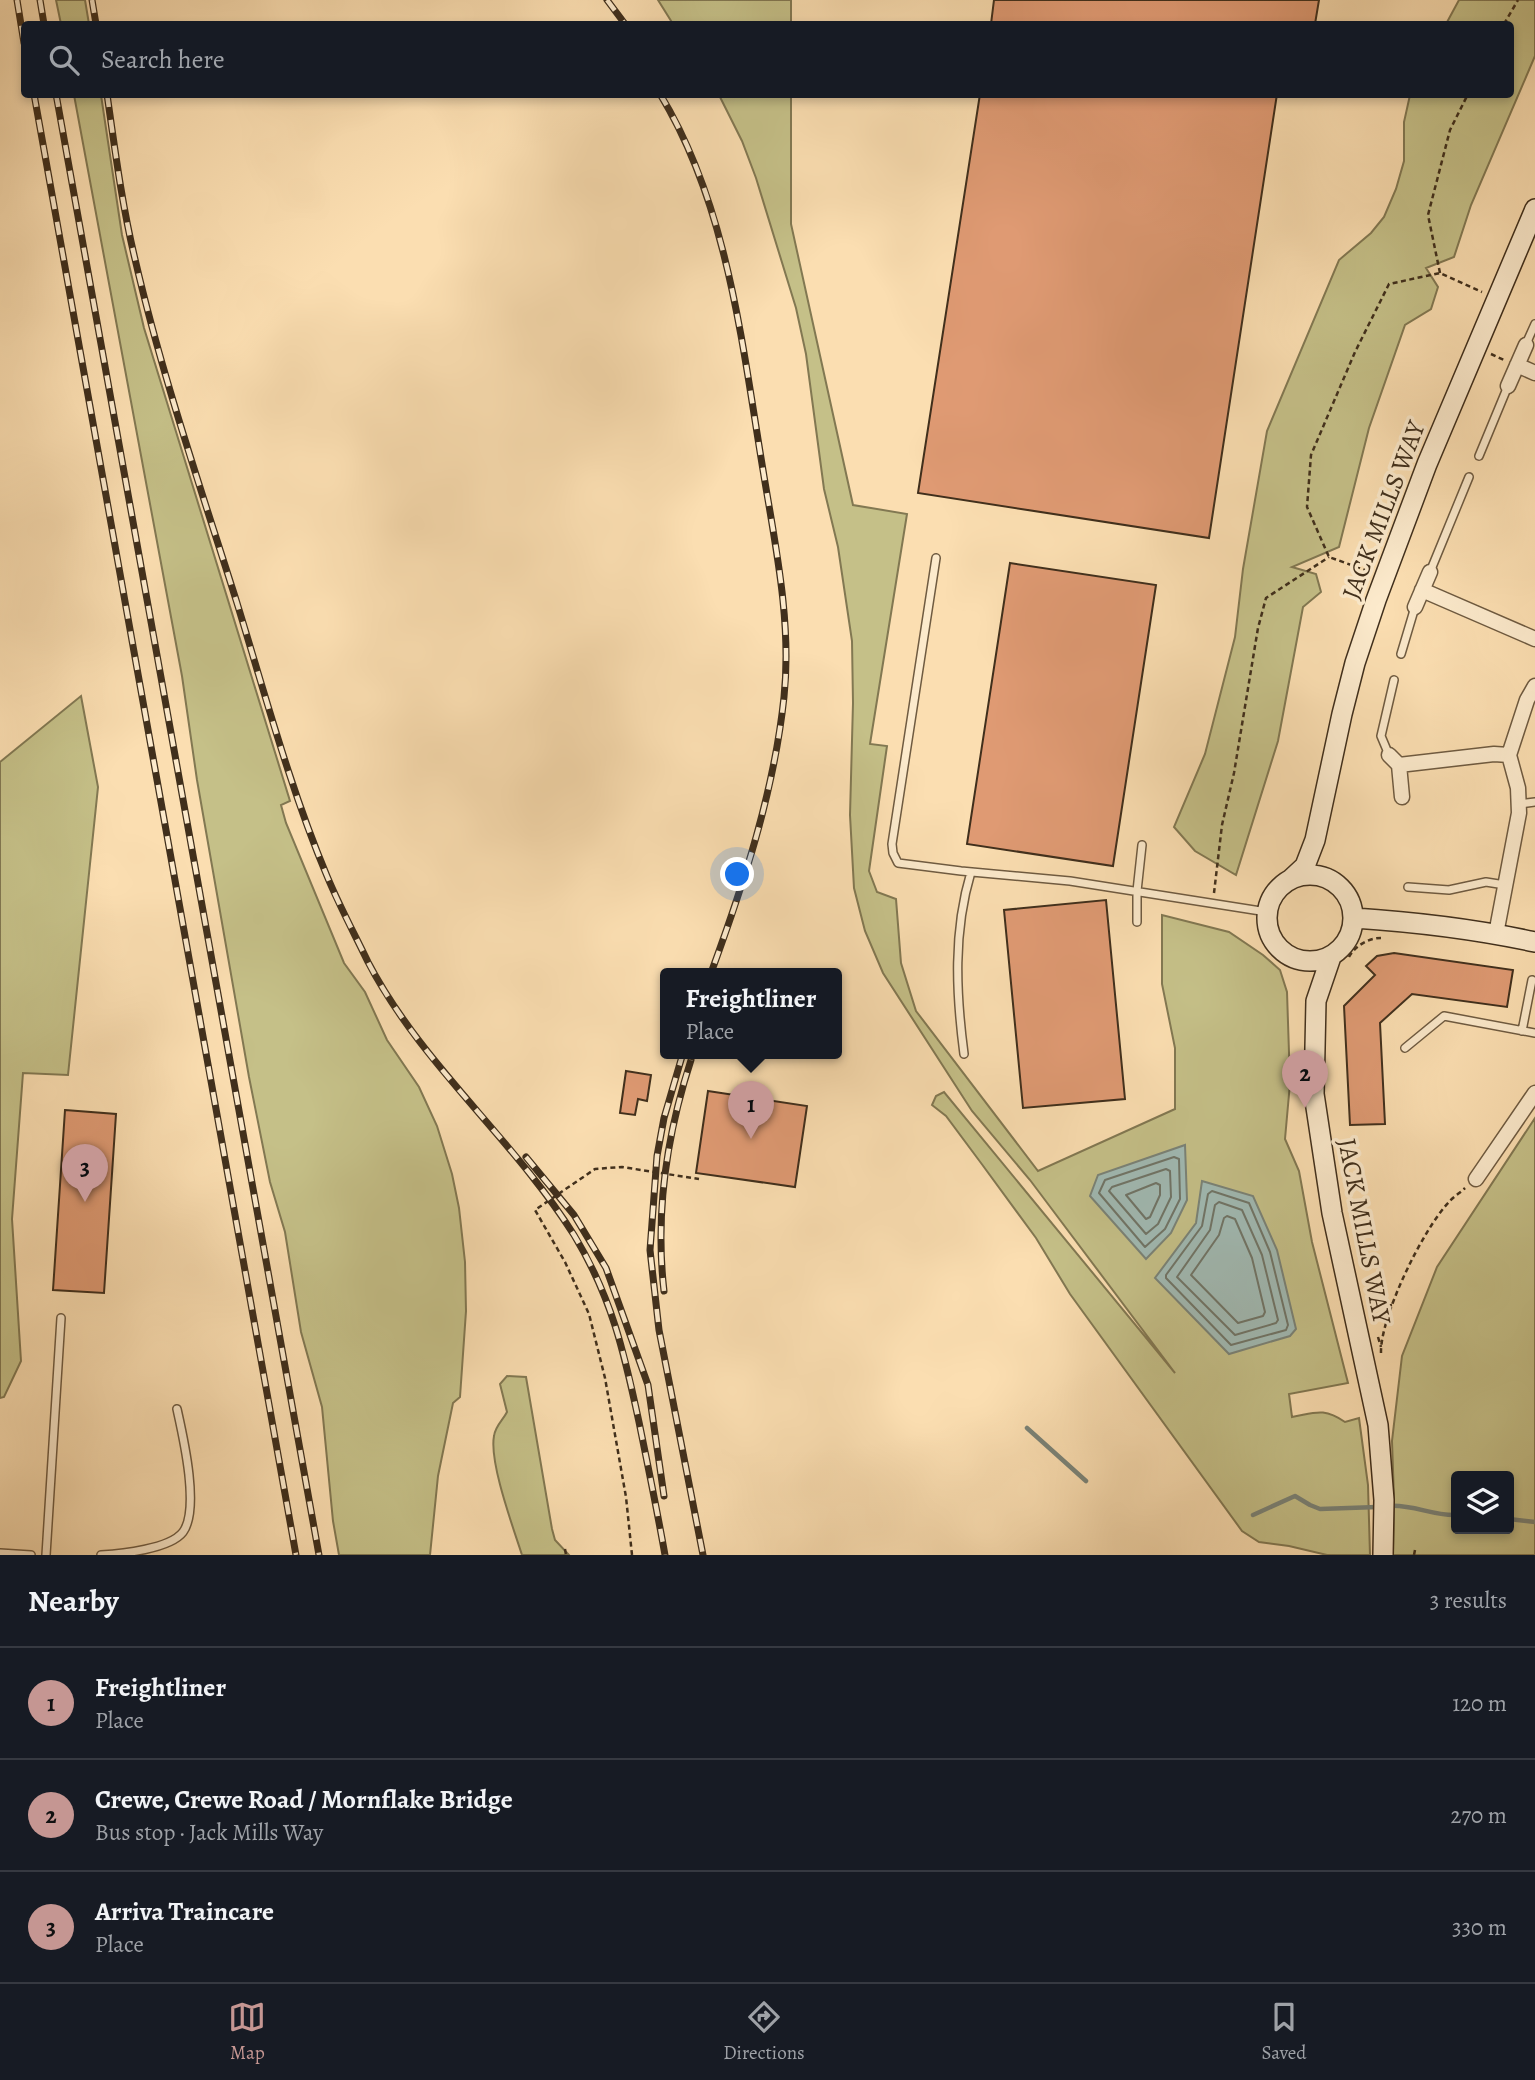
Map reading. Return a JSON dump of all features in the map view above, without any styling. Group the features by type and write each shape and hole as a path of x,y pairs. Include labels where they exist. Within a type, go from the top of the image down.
{"main road":[{"name":"JACK MILLS WAY","path":"1291,879 1305,866 1315,840 1355,663 1385,577 1427,464 1534,213"},
{"name":"JACK MILLS WAY","path":"1315,840 1324,877"},
{"path":"1307,875 1324,877 1346,892 1354,918 1351,934 1339,957 1315,962 1298,961 1284,954 1273,942 1267,928 1266,912 1279,887 1291,879 1307,875"},
{"path":"1354,918 1399,921 1535,942"},
{"name":"JACK MILLS WAY","path":"1315,1000 1339,957"},
{"name":"JACK MILLS WAY","path":"1298,961 1315,1000 1314,1094 1324,1172 1371,1387 1381,1450 1384,1506 1382,1555"}],"street":[{"path":"1508,386 1526,345"},
{"path":"1517,365 1535,373"},
{"path":"1415,607 1430,572"},
{"path":"1422,590 1535,639"},
{"path":"1496,934 1517,833 1518,788 1509,755 1527,700 1535,686"},
{"path":"1402,797 1394,760 1509,755"},
{"path":"1476,1179 1535,1093"}],"lane":[{"path":"1526,345 1535,324"},
{"path":"1479,456 1508,386"},
{"path":"1430,572 1469,477"},
{"path":"936,558 892,844 898,863 1070,881 1266,912"},
{"path":"1401,654 1415,607"},
{"path":"1394,680 1381,736 1394,760"},
{"path":"1519,804 1535,802"},
{"path":"1137,922 1142,845"},
{"path":"964,1054 957,1004 957,965 962,902 971,872"},
{"path":"1408,887 1449,890 1486,882 1505,885"},
{"path":"1522,1031 1532,981"},
{"path":"1405,1048 1444,1016 1535,1033"},
{"path":"46,1555 61,1318"},
{"path":"101,1555 167,1544 183,1532 189,1510 190,1484 177,1409"},
{"path":"0,1553 31,1555"}],"path":[{"path":"1506,21 1518,0"},
{"path":"1440,273 1428,215 1450,130 1466,98"},
{"path":"1385,577 1329,557 1307,507 1311,455 1355,352 1389,284 1440,273 1496,298"},
{"path":"1475,347 1517,365"},
{"path":"1212,903 1222,825 1266,597 1329,557"},
{"path":"1339,957 1373,938 1387,939"},
{"path":"632,1555 624,1484 605,1378 589,1314 565,1262 535,1210 595,1170 622,1167 699,1179"},
{"path":"1381,1358 1381,1347 1392,1304 1429,1230 1448,1203 1476,1179"},
{"path":"1370,1309 1392,1304"},
{"path":"1377,1334 1381,1347"},
{"path":"565,1549 566,1555"},
{"path":"1414,1555 1415,1550"}],"shaded area":[{"path":"56,0 85,0 88,21 60,21"},
{"path":"658,0 791,0 791,21 671,21"},
{"path":"1459,0 1535,0 1535,56 1471,205 1454,257 1426,268 1438,287 1431,309 1405,325 1369,428 1339,547 1292,567 1316,574 1321,592 1303,607 1278,741 1236,875 1195,851 1174,827 1205,754 1235,637 1243,569 1267,431 1339,260 1371,233 1384,217 1396,189 1404,161 1404,122 1409,98 1514,98 1514,21 1448,21"},
{"path":"75,98 101,98 122,235 144,328 290,801 281,805 286,823 344,963 365,992 387,1040 419,1087 437,1126 452,1174 465,1262 466,1311 460,1397 453,1403 438,1476 430,1555 339,1555 322,1407 301,1332 285,1232 270,1182 249,1077 197,780 182,676"},
{"path":"720,98 791,98 791,224 853,505 907,514 870,744 887,746 869,871 877,892 896,899 901,963 916,1011 1038,1171 1175,1109 1175,1048 1162,984 1162,915 1229,932 1280,970 1287,992 1290,1083 1285,1139 1299,1171 1312,1242 1348,1383 1289,1394 1292,1417 1319,1412 1331,1414 1345,1422 1359,1418 1368,1485 1370,1555 1327,1555 1259,1542 1242,1531 1070,1294 1036,1238 946,1116 932,1105 936,1096 944,1092 1175,1373 1030,1180 972,1111 883,973 865,931 854,888 850,815 852,641 838,547 824,489 806,354 796,308 742,141"},
{"path":"81,696 98,787 68,1075 23,1073 12,1219 21,1361 4,1397 0,1398 0,762"},
{"path":"1535,1118 1535,1555 1393,1555 1392,1441 1402,1356 1437,1267"},
{"path":"507,1376 526,1377 552,1529 555,1540 569,1555 522,1555 503,1495 493,1447 496,1429 507,1412 500,1384"}],"water":[{"path":"1185,1145 1187,1200 1171,1233 1146,1259 1090,1196 1098,1175"},
{"path":"1202,1181 1253,1196 1277,1250 1296,1329 1290,1336 1229,1354 1155,1278 1196,1223"}],"building":[{"path":"994,0 1319,0 1316,21 991,21"},
{"path":"979,98 1276,98 1209,538 918,493"},
{"path":"1010,563 1156,585 1113,866 967,844"},
{"path":"1106,900 1125,1099 1023,1108 1004,910"},
{"path":"1394,953 1513,970 1507,1007 1412,994 1380,1023 1385,1124 1350,1125 1344,1006 1375,975 1366,966 1377,956"},
{"path":"626,1071 651,1075 647,1101 638,1099 635,1115 620,1113"},
{"path":"708,1091 807,1106 795,1187 696,1173"},
{"path":"65,1110 116,1114 104,1293 53,1290"}],"waterway":[{"path":"1027,1428 1086,1481"},
{"path":"1253,1515 1295,1496 1320,1509 1377,1507"},
{"path":"1389,1506 1451,1515"},
{"path":"1514,1520 1535,1522"}],"railway":[{"path":"17,0 21,25"},
{"path":"40,0 44,21"},
{"path":"92,0 96,21"},
{"path":"607,0 623,21"},
{"path":"35,98 296,1555"},
{"path":"57,98 319,1555"},
{"path":"108,98 126,218 157,346 279,741 314,843 368,962 390,999 440,1068 550,1200 587,1258 607,1303 622,1349 665,1555"},
{"path":"662,98 683,137 702,182 729,277 748,374 777,555 786,640 784,697 773,768 746,871 713,968"},
{"path":"681,1059 664,1118 657,1156 650,1250 659,1330 703,1555"},
{"path":"664,1291 661,1232 665,1174 675,1116 691,1060"},
{"path":"526,1157 574,1215 606,1268 648,1385 664,1496"}],"place":[{"name":"Crewe, Crewe Road / Mornflake Bridge","path":"1305,1108"},
{"name":"Freightliner","path":"751,1139"},
{"name":"Arriva Traincare","path":"85,1202"}]}
